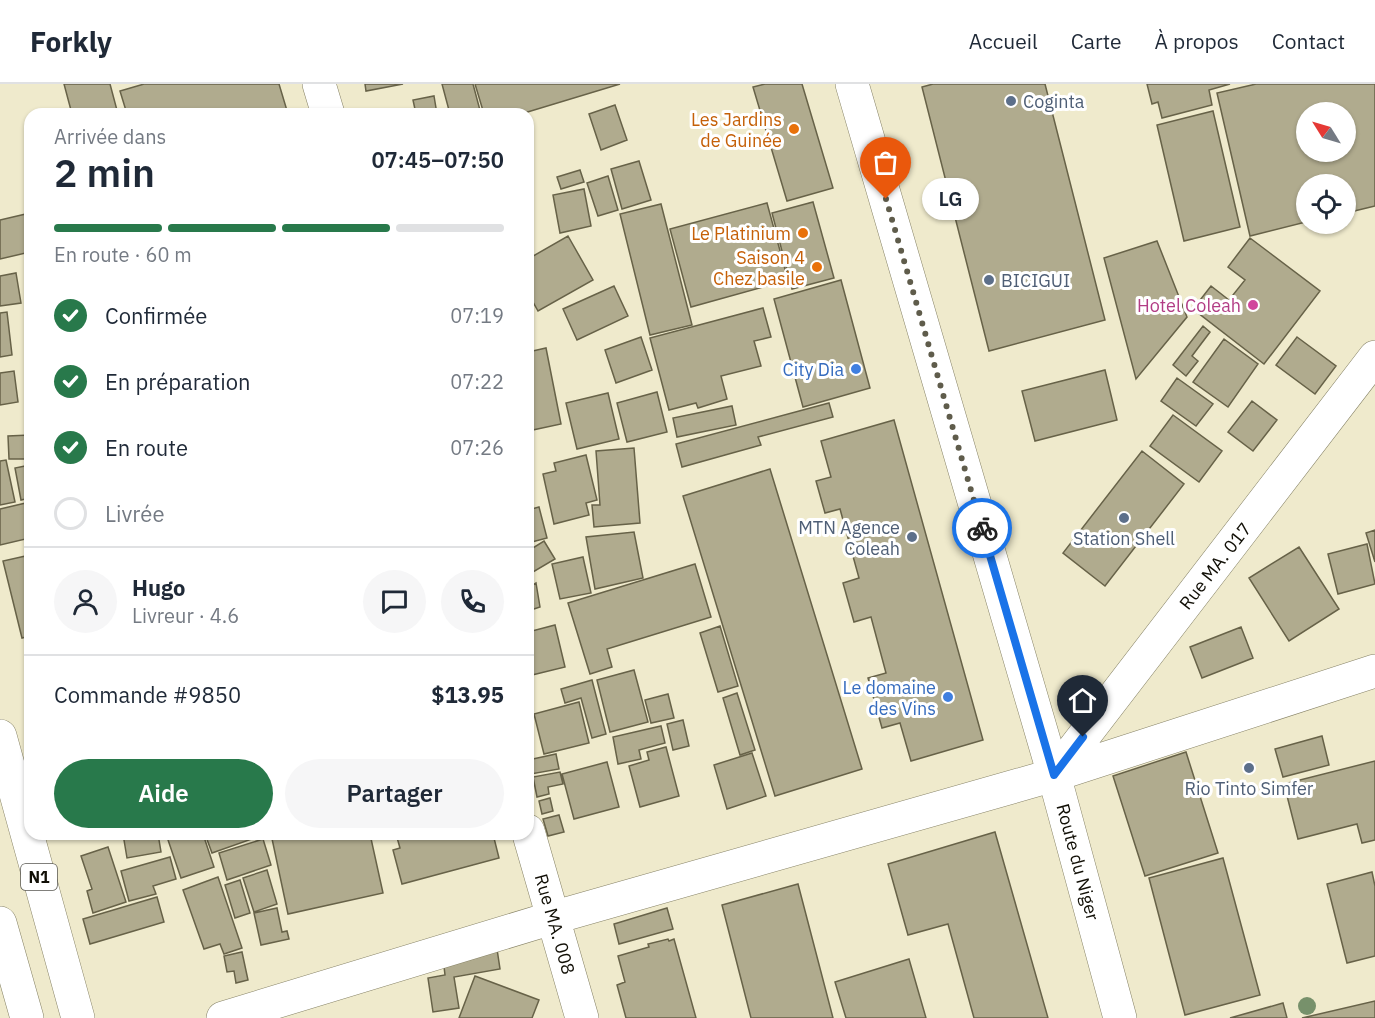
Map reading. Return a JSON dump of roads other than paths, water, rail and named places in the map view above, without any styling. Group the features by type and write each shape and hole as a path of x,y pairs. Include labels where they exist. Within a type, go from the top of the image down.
{"main road":[{"path":"319,84 326,108"},
{"name":"Route du Niger","path":"852,84 1054,775 1120,1018"},
{"name":"Rue MA. 017","path":"1054,775 1375,357"},
{"path":"223,1018 552,918 1054,775 1375,670"},
{"name":"N1","path":"0,736 24,823"},
{"name":"N1","path":"29,840 78,1018"},
{"name":"Rue MA. 008","path":"530,840 582,1018"},
{"path":"0,924 27,1018"}],"place":[{"name":"Coginta","path":"1011,101"},
{"name":"Les Jardins de Guinée","path":"794,129"},
{"name":"LG","path":"886,199"},
{"name":"Le Platinium","path":"803,233"},
{"name":"Saison 4 Chez basile","path":"817,267"},
{"name":"BICIGUI","path":"989,280"},
{"name":"Hotel Coleah","path":"1253,305"},
{"name":"City Dia","path":"856,369"},
{"name":"Station Shell","path":"1124,518"},
{"name":"MTN Agence Coleah","path":"912,537"},
{"name":"Le domaine des Vins","path":"948,697"},
{"name":"Rio Tinto Simfer","path":"1249,768"}]}
